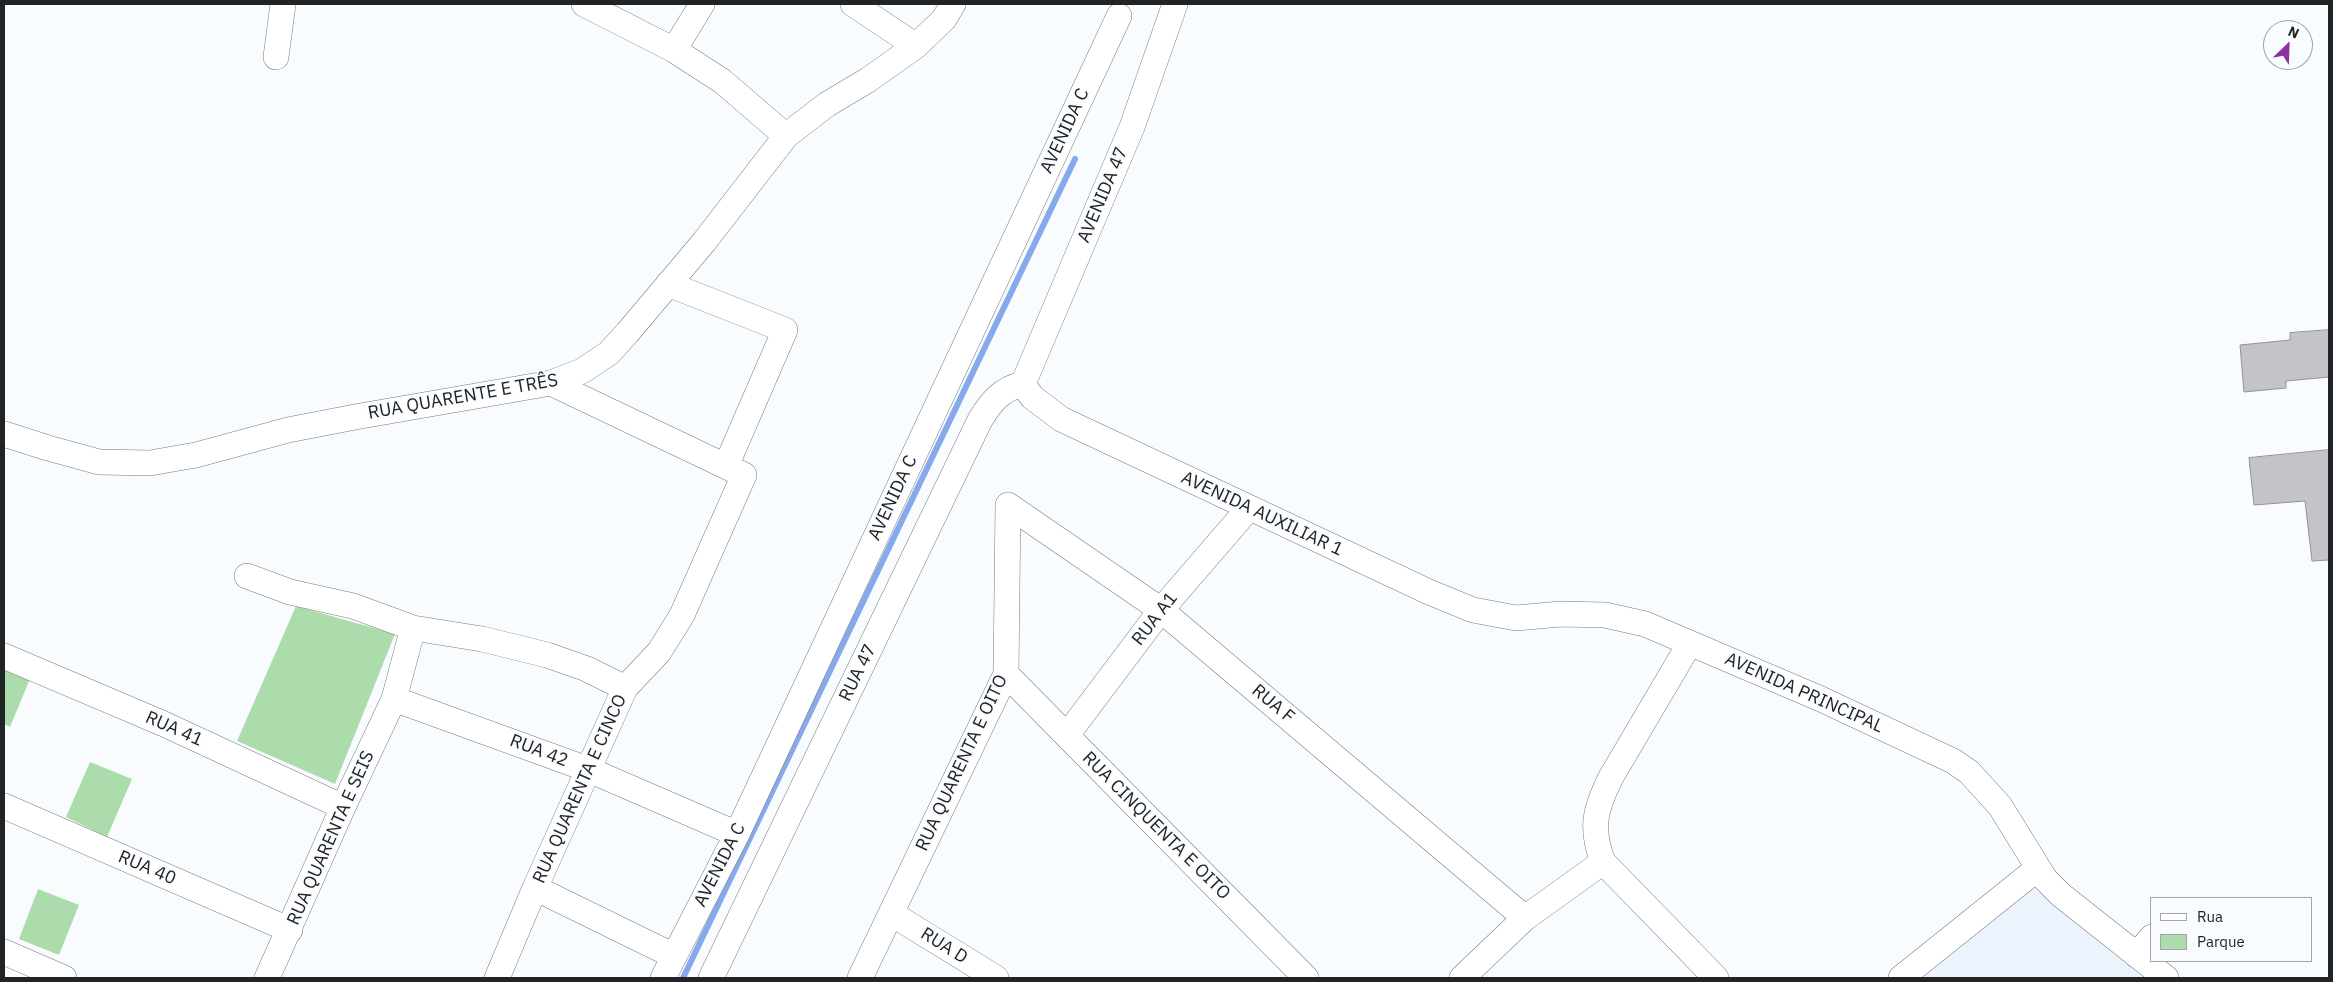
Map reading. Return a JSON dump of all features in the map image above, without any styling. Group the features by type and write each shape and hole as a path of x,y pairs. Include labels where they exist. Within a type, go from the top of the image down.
{"street":[{"path":"276,57 283,4"},
{"path":"584,4 674,50 722,81 786,136"},
{"path":"674,50 702,4"},
{"path":"854,4 916,46"},
{"name":"RUA QUARENTE E TRÊS","path":"4,434 99,462 150,463 196,455 288,430 355,416 551,384 582,372 608,353 668,284 704,242 786,136 826,105 868,80 916,46 944,18 953,4"},
{"name":"AVENIDA 47","path":"1022,384 1132,127 1175,4"},
{"name":"AVENIDA C","path":"663,978 737,834 1119,16"},
{"name":"RUA QUARENTA E CINCO","path":"497,978 587,769 625,688 659,652 682,614 785,330 668,284"},
{"path":"551,384 735,471"},
{"name":"AVENIDA AUXILIAR 1","path":"1022,384 1032,397 1061,419 1428,592 1473,610 1516,618"},
{"name":"RUA 47","path":"711,978 980,420 1000,393 1022,384"},
{"name":"RUA F","path":"1008,504 1161,610 1525,918"},
{"name":"RUA QUARENTA E OITO","path":"860,978 1006,674 1008,504"},
{"name":"RUA A1","path":"1066,735 1161,610 1249,508"},
{"path":"247,576 290,592 353,606 413,628 482,639 547,655 587,669 625,688"},
{"name":"AVENIDA PRINCIPAL","path":"1516,618 1561,614 1606,615 1644,624 1821,699 1962,767 1980,782 2000,806 2037,869 2061,895 2144,946"},
{"name":"RUA QUARENTA E SEIS","path":"268,978 343,807 394,699 413,628"},
{"path":"1690,643 1601,796 1596,818 1595,842 1603,862 1716,978"},
{"name":"RUA 41","path":"4,656 164,724 343,807"},
{"name":"RUA CINQUENTA E OITO","path":"1006,674 1306,978"},
{"name":"RUA 42","path":"394,699 587,769 737,834"},
{"name":"RUA 40","path":"4,806 290,930"},
{"path":"1462,978 1525,918 1603,862"},
{"path":"1900,978 2037,869"},
{"path":"535,888 674,956"},
{"name":"RUA D","path":"892,914 996,978"},
{"path":"4,952 64,978"},
{"path":"2155,962 2166,978"}],"shaded area":[{"path":"2023,880 2148,978 1910,978"}],"green space":[{"path":"296,606 395,634 335,784 237,741"},
{"path":"4,663 32,674 10,727 4,724"},
{"path":"90,762 132,779 107,837 66,817"},
{"path":"38,889 79,905 59,955 19,939"}],"building":[{"path":"2329,330 2329,377 2286,381 2286,388 2244,392 2240,345 2290,340 2290,333"},
{"path":"2329,450 2329,560 2312,561 2305,501 2254,505 2249,458"}],"waterway":[{"path":"683,978 1075,159"}]}
